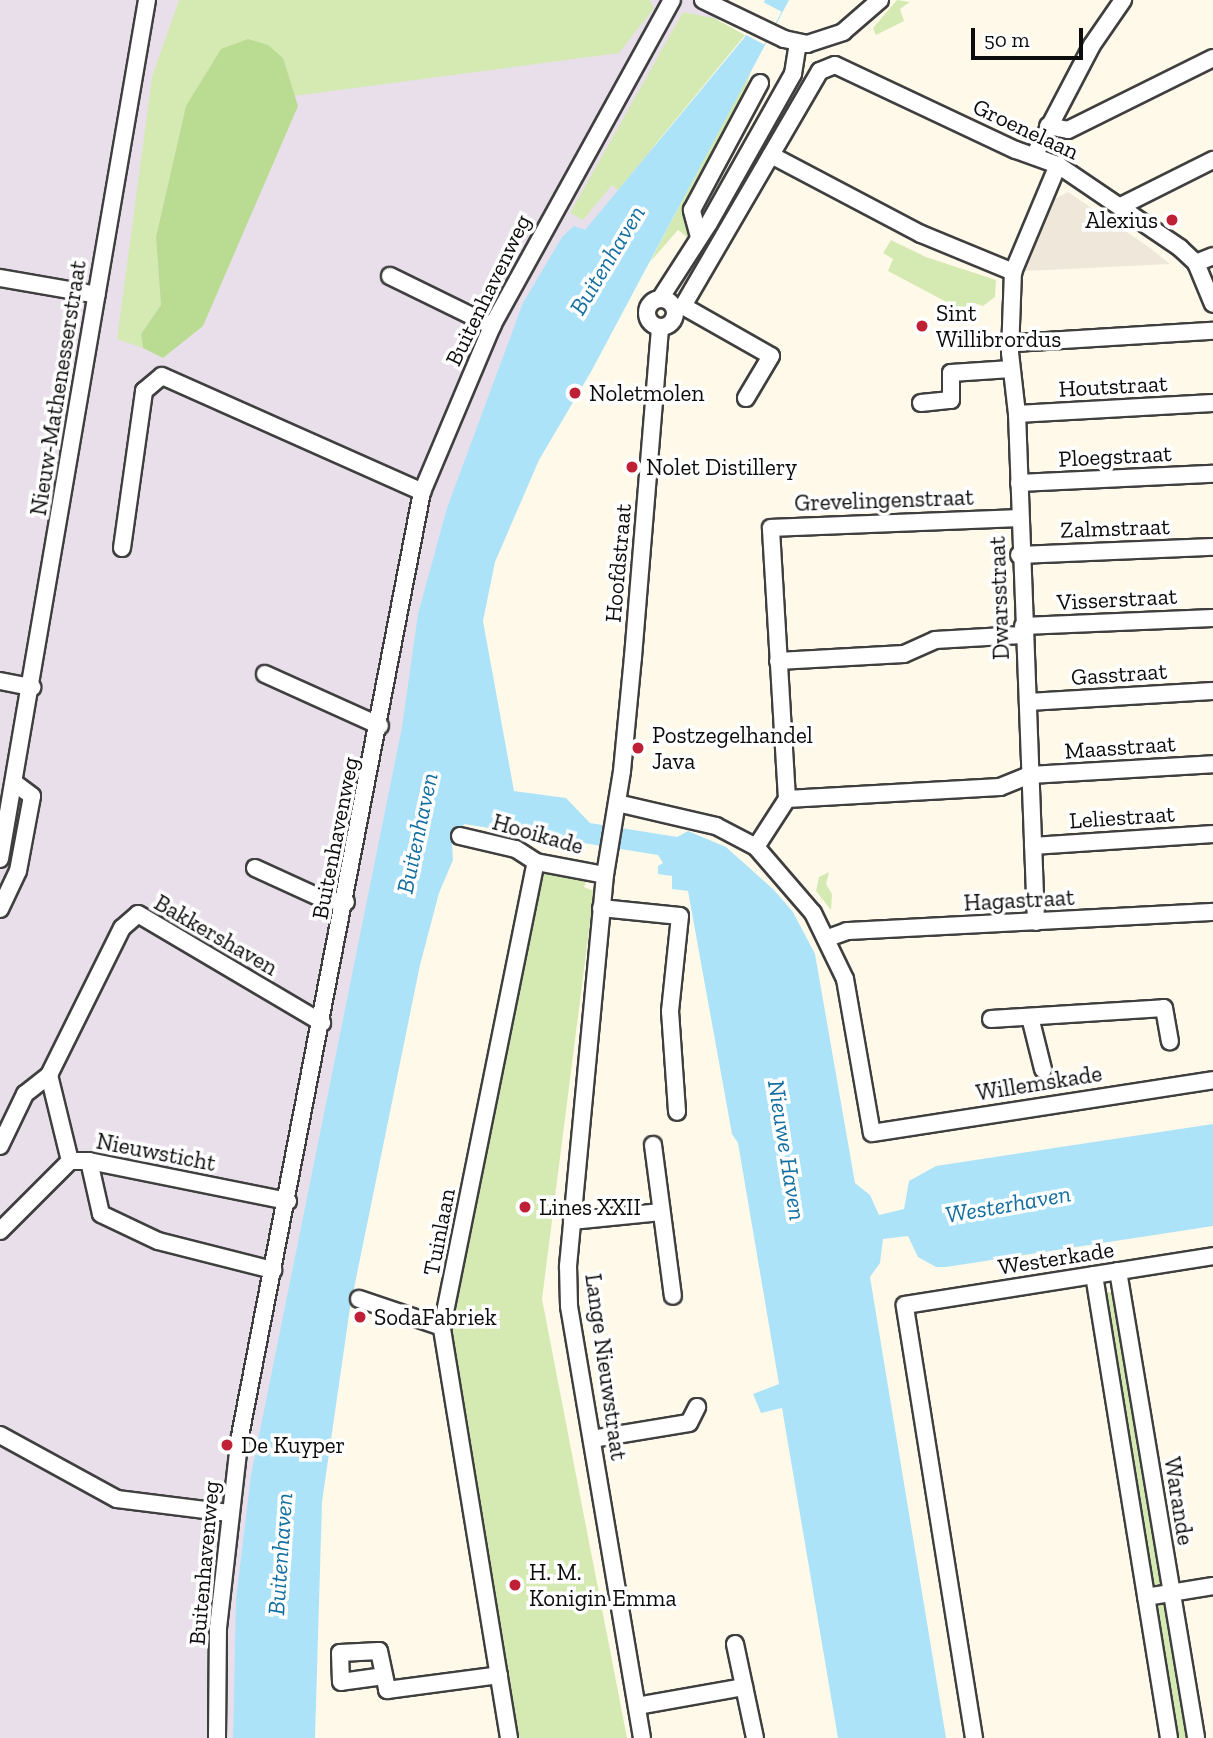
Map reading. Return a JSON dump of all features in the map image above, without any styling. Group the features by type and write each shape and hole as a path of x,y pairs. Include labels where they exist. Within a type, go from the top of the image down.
{"street":[{"name":"Nieuw-Mathenesserstraat","path":"0,859 32,687 146,0"},
{"name":"Buitenhavenweg","path":"217,1738 218,1629 229,1513 273,1270 380,726 422,492 492,326 672,0"},
{"path":"704,0 730,6 771,32 798,43 823,42 843,32 880,0"},
{"path":"1034,156 1048,126 1123,0"},
{"path":"798,43 793,74 699,237 660,299 647,311 649,320 660,327 673,322 771,155 921,234 1013,272 1058,164"},
{"path":"1048,126 1068,130 1213,58"},
{"name":"Groenelaan","path":"771,155 820,71 835,65 1034,156 1058,164 1121,206 1196,263"},
{"path":"699,237 692,210 760,83"},
{"path":"1121,206 1213,160"},
{"path":"1213,256 1196,263 1213,304"},
{"name":"Dwarsstraat","path":"1013,272 1014,343 1011,369 1017,414 1019,555 1036,922"},
{"path":"390,276 492,326"},
{"path":"0,278 97,295"},
{"path":"660,299 771,356 747,398"},
{"name":"Hoofdstraat","path":"604,875 617,803 660,327"},
{"path":"1014,343 1213,331"},
{"path":"921,403 951,400 951,373 1011,369"},
{"path":"122,548 144,391 162,376 422,492"},
{"name":"Houtstraat","path":"1017,414 1213,403"},
{"name":"Ploegstraat","path":"1019,483 1213,474"},
{"name":"Grevelingenstraat","path":"787,799 771,528 1018,518"},
{"name":"Zalmstraat","path":"1019,555 1213,547"},
{"name":"Visserstraat","path":"778,661 904,654 935,640 1022,631 1213,618"},
{"path":"265,674 380,726"},
{"path":"0,681 32,687"},
{"name":"Gasstraat","path":"1027,702 1213,691"},
{"name":"Maasstraat","path":"787,799 1000,787 1030,775 1213,764"},
{"path":"0,909 19,871 32,796 15,783"},
{"path":"756,847 787,799"},
{"path":"617,803 716,826 756,847 813,913 828,939"},
{"name":"Leliestraat","path":"1033,846 1213,834"},
{"name":"Hooikade","path":"460,836 516,849 536,862 604,875"},
{"name":"Tuinlaan","path":"509,1738 442,1327 536,862"},
{"path":"255,868 325,900 346,902"},
{"name":"Lange Nieuwstraat","path":"604,875 572,1221 569,1306 642,1738"},
{"path":"601,908 680,916 670,1011 677,1112"},
{"name":"Hagastraat","path":"828,939 847,932 1213,912"},
{"name":"Bakkershaven","path":"0,1146 25,1094 49,1075 122,928 138,914 322,1023"},
{"name":"Willemskade","path":"828,939 845,979 872,1133 1048,1098 1213,1080"},
{"path":"991,1019 1164,1008 1170,1041"},
{"path":"1030,1017 1043,1069"},
{"path":"49,1075 70,1161"},
{"path":"653,1145 673,1296"},
{"name":"Nieuwsticht","path":"0,1230 70,1161 89,1161 288,1201"},
{"path":"89,1161 101,1214 158,1241 273,1270"},
{"path":"572,1221 662,1212"},
{"name":"Westerkade","path":"974,1738 905,1306 1213,1256"},
{"name":"Warande","path":"1118,1271 1196,1738"},
{"name":"Warande","path":"1094,1275 1169,1738"},
{"path":"359,1299 442,1327"},
{"path":"592,1439 689,1423 697,1407"},
{"path":"0,1435 117,1499 229,1513"},
{"path":"1146,1597 1213,1586"},
{"path":"735,1644 755,1738"},
{"path":"384,1676 387,1690 499,1675"},
{"path":"637,1706 744,1687"}],"shaded area":[{"path":"0,0 730,0 681,85 464,559 270,1738 0,1738"},
{"path":"1068,192 1170,264 1025,271 1055,199"}],"green space":[{"path":"179,0 650,0 654,8 619,53 294,96 283,58 221,49 186,107 156,237 161,305 141,334 143,348 117,339 152,77"},
{"path":"897,0 910,2 900,9 904,21 876,35 873,28"},
{"path":"683,12 714,18 745,35 618,190 612,185 583,220 570,213"},
{"path":"248,39 268,45 283,58 298,106 203,326 163,358 143,348 141,334 161,305 156,237 186,106 221,49"},
{"path":"752,67 736,122 693,226 687,237 678,230 650,262"},
{"path":"891,240 926,257 996,280 995,297 983,306 974,303 969,314 888,271 893,259 883,253"},
{"path":"544,869 586,882 584,887 594,891 542,1299 627,1738 515,1738 445,1331"},
{"path":"829,872 826,884 832,894 831,910 816,891 819,877"},
{"path":"1117,1291 1163,1583 1148,1586 1101,1294"},
{"path":"1166,1605 1191,1738 1174,1738 1154,1608"}],"water":[{"path":"765,0 789,0 592,370 539,460 495,562 483,621 514,791 566,798 590,823 677,837 688,831 726,847 774,890 793,912 815,954 855,1183 870,1195 879,1215 904,1209 909,1181 936,1166 1213,1124 1213,1226 946,1267 936,1267 918,1257 908,1236 883,1239 880,1263 870,1277 946,1738 838,1738 782,1408 761,1413 753,1394 779,1384 738,1143 732,1134 688,891 672,889 672,876 658,874 658,866 663,863 658,855 464,824 452,843 453,860 439,893 420,965 350,1308 322,1502 315,1738 233,1738 236,1599 251,1475 402,727 418,614 447,508 523,303 562,237 574,226 585,230 744,38"}],"pier":[{"path":"763,2 782,12 764,45 746,35"}],"tunnel":[{"path":"1043,1069 1047,1092"}],"place":[{"name":"Alexius","path":"1172,220"},
{"name":"Sint Willibrordus","path":"922,326"},
{"name":"Noletmolen","path":"575,393"},
{"name":"Nolet Distillery","path":"632,467"},
{"name":"Postzegelhandel Java","path":"638,748"},
{"name":"Lines XXII","path":"525,1207"},
{"name":"SodaFabriek","path":"360,1317"},
{"name":"De Kuyper","path":"227,1445"},
{"name":"H. M. Konigin Emma","path":"515,1585"}],"water label":[{"name":"Buitenhaven","path":"607,260"},
{"name":"Buitenhaven","path":"417,833"},
{"name":"Nieuwe Haven","path":"787,1150"},
{"name":"Westerhaven","path":"1008,1204"},
{"name":"Buitenhaven","path":"280,1554"}]}
